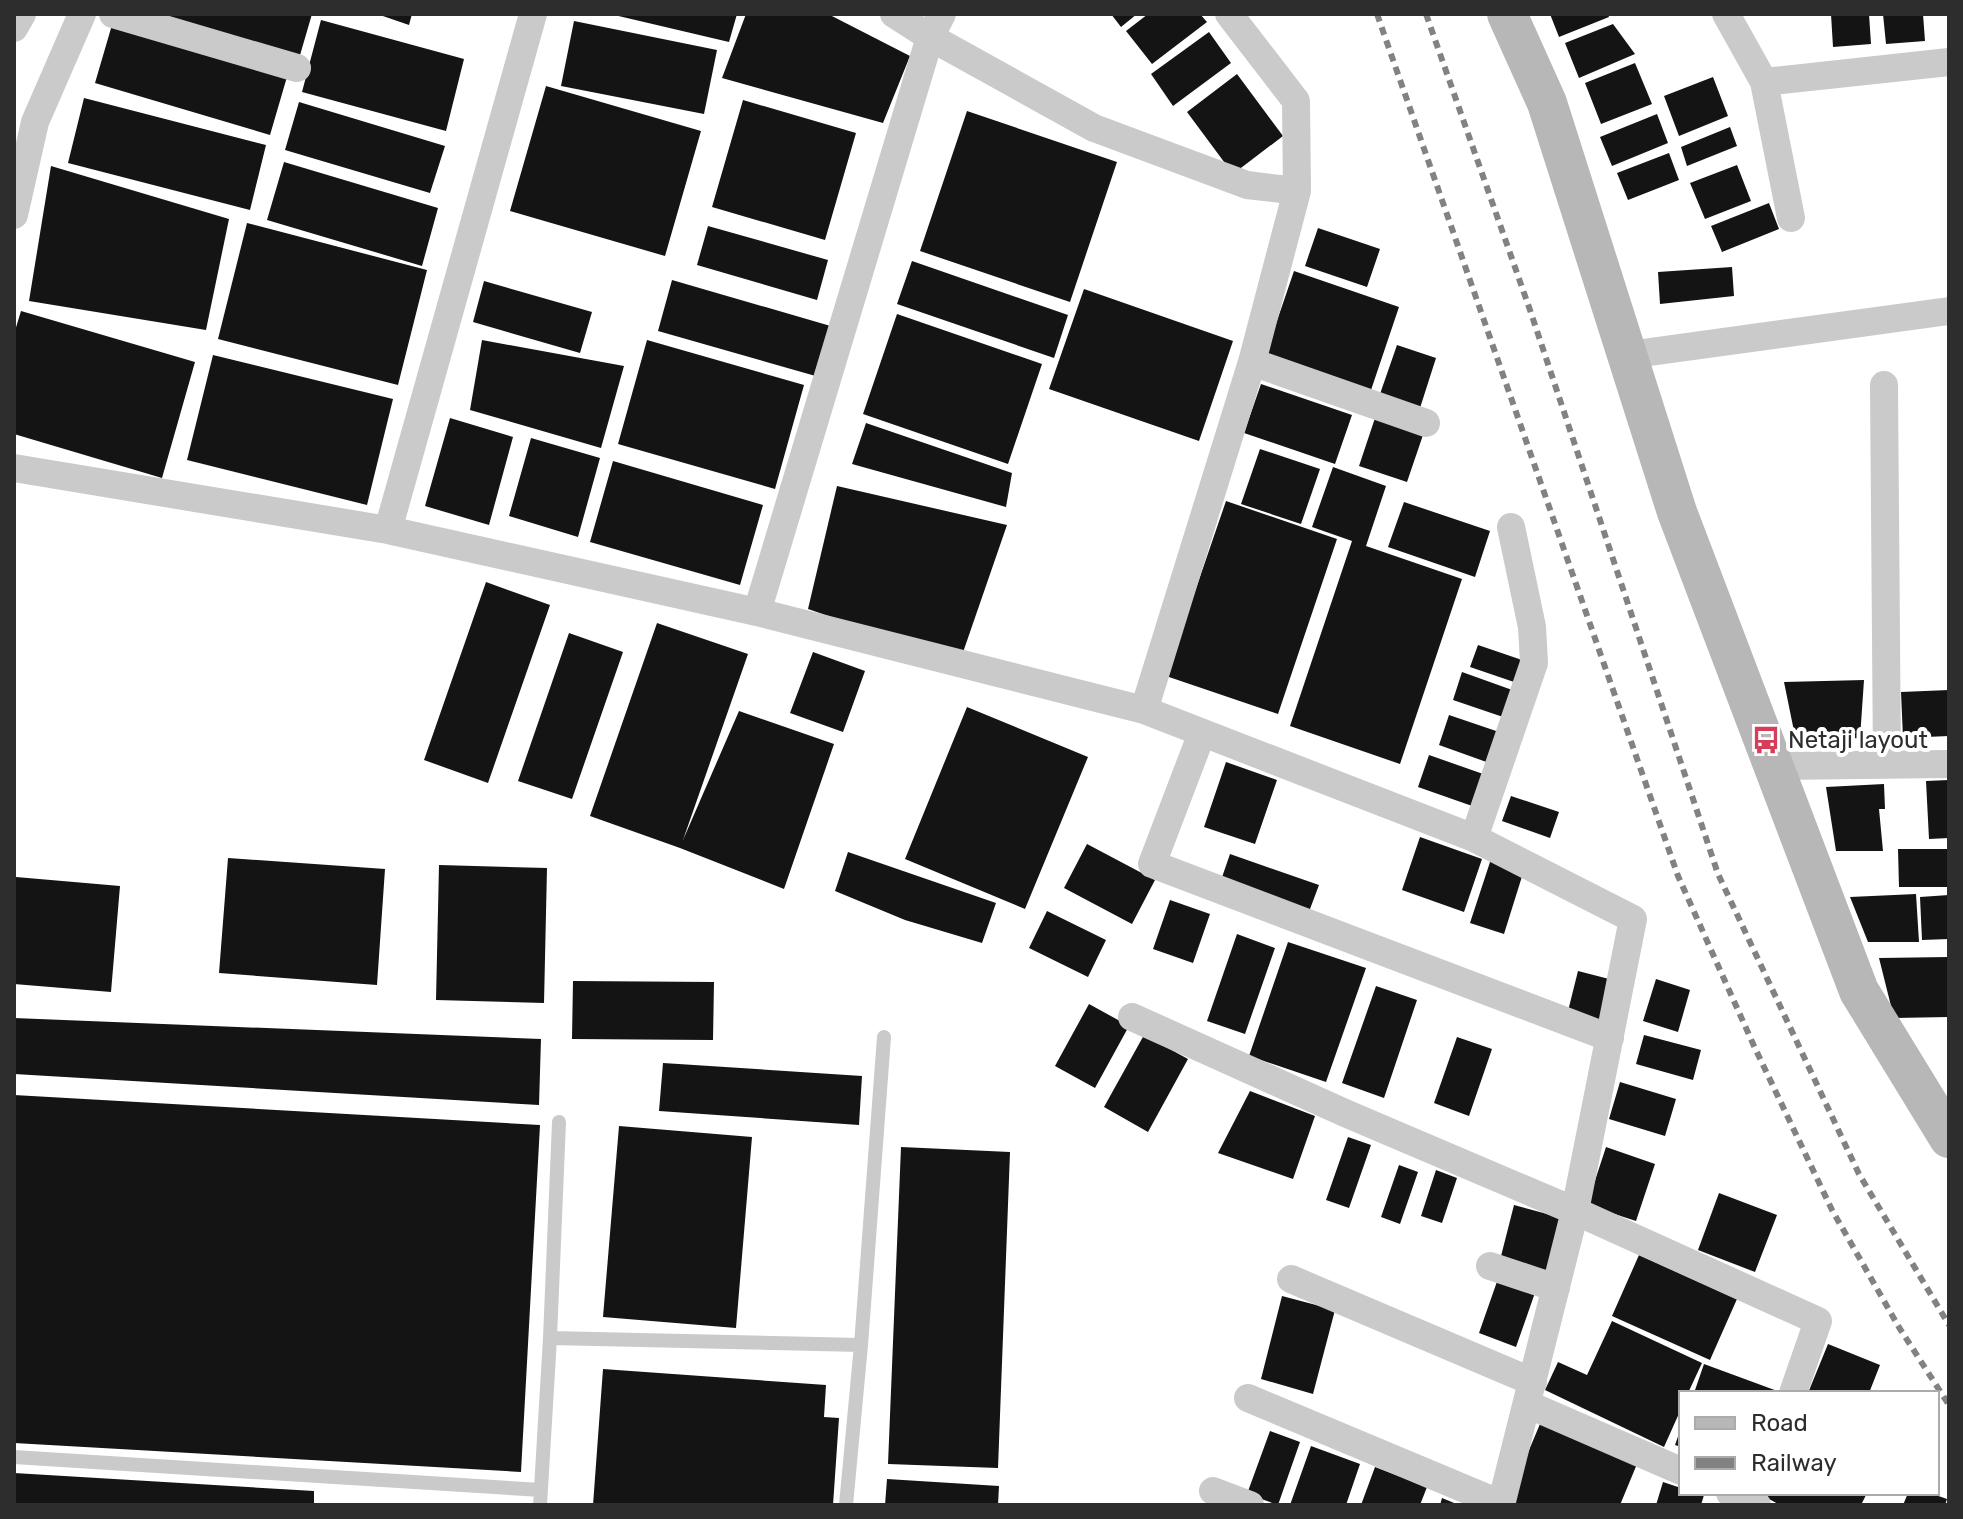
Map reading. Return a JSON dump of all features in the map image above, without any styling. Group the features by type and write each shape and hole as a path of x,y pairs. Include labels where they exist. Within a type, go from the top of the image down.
{"street":[{"path":"14,28 22,14"},
{"path":"14,215 35,122 82,14"},
{"path":"113,14 297,68"},
{"path":"388,530 533,14"},
{"path":"894,14 936,25 1094,128 1247,185 1297,191"},
{"path":"1144,710 1252,362 1297,191 1296,101 1229,14"},
{"path":"1507,14 1547,103 1677,512 1859,991 1944,1116"},
{"path":"1726,14 1764,82 1791,218"},
{"path":"757,612 936,25"},
{"path":"1764,82 1949,62"},
{"path":"1628,355 1949,311"},
{"path":"1252,362 1426,423"},
{"path":"1884,385 1887,763"},
{"path":"14,468 388,530 757,612 1144,710 1474,838 1633,919 1575,1211 1501,1505 1248,1398"},
{"path":"1474,838 1534,663 1532,627 1511,527"},
{"path":"1202,733 1152,864 1610,1038"},
{"path":"1774,766 1949,764"},
{"path":"1132,1017 1818,1321 1794,1391"},
{"path":"1490,1266 1556,1288"},
{"path":"1291,1279 1530,1393 1679,1470"},
{"path":"1213,1491 1250,1505"}],"lane":[{"path":"846,1505 884,1037"},
{"path":"14,1457 540,1498 559,1122"},
{"path":"550,1338 861,1345"}],"building":[{"path":"141,14 312,14 298,62"},
{"path":"377,14 412,14 409,25"},
{"path":"610,14 737,14 729,42"},
{"path":"746,14 828,14 910,56 883,123 722,78"},
{"path":"1111,14 1137,14 1121,27"},
{"path":"1148,14 1200,14 1207,22 1152,64 1126,31"},
{"path":"1550,14 1608,14 1609,17 1559,37"},
{"path":"1831,14 1869,14 1871,44 1833,47"},
{"path":"1883,14 1923,14 1925,41 1886,44"},
{"path":"114,18 289,70 270,135 95,83"},
{"path":"321,20 464,59 446,131 302,92"},
{"path":"574,21 717,50 704,114 561,86"},
{"path":"1613,24 1635,54 1579,78 1565,43"},
{"path":"1209,32 1231,63 1173,106 1151,74"},
{"path":"1635,63 1652,104 1601,124 1585,83"},
{"path":"1237,74 1283,136 1233,174 1187,112"},
{"path":"1713,77 1728,116 1679,136 1664,96"},
{"path":"546,86 701,131 665,256 510,211"},
{"path":"84,98 266,145 250,210 68,163"},
{"path":"743,100 856,133 825,240 712,207"},
{"path":"299,102 445,146 430,193 285,150"},
{"path":"967,111 1117,162 1070,302 920,251"},
{"path":"1657,114 1668,143 1612,166 1600,137"},
{"path":"1730,127 1737,146 1687,166 1681,147"},
{"path":"1669,153 1679,180 1628,200 1617,173"},
{"path":"284,162 438,208 422,266 267,220"},
{"path":"1737,165 1751,201 1705,219 1690,183"},
{"path":"51,166 229,219 206,330 29,301"},
{"path":"1769,203 1779,229 1722,252 1711,226"},
{"path":"247,223 427,270 398,385 218,339"},
{"path":"708,226 828,260 817,300 697,265"},
{"path":"1318,228 1380,249 1367,287 1305,266"},
{"path":"912,261 1068,315 1054,358 897,304"},
{"path":"1732,267 1734,296 1660,304 1658,272"},
{"path":"1294,271 1399,307 1370,393 1265,356"},
{"path":"672,280 834,327 819,377 658,331"},
{"path":"484,281 592,312 580,353 473,322"},
{"path":"1084,289 1233,341 1199,441 1049,389"},
{"path":"21,311 195,362 162,478 14,434 14,334"},
{"path":"897,314 1042,364 1008,464 863,414"},
{"path":"482,340 624,366 601,448 470,410"},
{"path":"647,340 804,385 775,489 618,444"},
{"path":"1397,345 1436,358 1420,408 1380,394"},
{"path":"213,355 393,399 367,505 187,460"},
{"path":"1261,384 1352,415 1335,464 1244,433"},
{"path":"450,418 513,437 489,525 425,506"},
{"path":"1375,418 1423,435 1407,482 1359,466"},
{"path":"866,423 1012,473 1006,507 852,464"},
{"path":"531,438 600,458 578,537 509,516"},
{"path":"1260,449 1320,469 1301,524 1241,504"},
{"path":"613,461 763,505 740,585 590,542"},
{"path":"1333,467 1386,486 1366,546 1462,579 1400,764 1290,726 1352,541 1312,527"},
{"path":"837,486 1007,525 960,661 808,609"},
{"path":"1226,501 1337,539 1278,714 1166,676"},
{"path":"1404,502 1490,531 1475,577 1388,547"},
{"path":"486,582 550,605 488,783 424,760"},
{"path":"657,623 748,654 683,840 739,711 834,744 784,889 590,816"},
{"path":"569,633 623,652 572,799 518,781"},
{"path":"1478,645 1522,660 1514,682 1470,667"},
{"path":"813,652 865,671 843,732 790,713"},
{"path":"1462,672 1515,691 1506,718 1453,700"},
{"path":"1864,680 1860,738 1796,741 1784,682"},
{"path":"1949,690 1949,736 1903,738 1901,692"},
{"path":"967,707 1088,757 1025,909 905,859"},
{"path":"1449,715 1502,733 1492,764 1439,745"},
{"path":"1429,755 1486,775 1475,807 1418,787"},
{"path":"1226,762 1277,780 1255,844 1204,827"},
{"path":"1949,780 1949,838 1929,839 1926,781"},
{"path":"1884,784 1885,809 1879,809 1883,851 1836,851 1826,787"},
{"path":"1511,796 1559,812 1550,838 1502,821"},
{"path":"1420,837 1482,859 1464,912 1402,890"},
{"path":"1087,844 1155,880 1132,924 1064,888"},
{"path":"1898,849 1949,849 1949,887 1899,887"},
{"path":"848,852 996,903 982,943 905,920 835,891"},
{"path":"1230,854 1319,885 1307,917 1219,886"},
{"path":"228,858 385,869 377,985 219,973"},
{"path":"1491,859 1524,870 1504,934 1470,923"},
{"path":"439,865 547,868 544,1003 436,1000"},
{"path":"16,877 120,886 111,992 14,984"},
{"path":"1916,894 1919,942 1868,942 1850,897"},
{"path":"1949,895 1949,939 1922,940 1920,897"},
{"path":"1170,900 1210,914 1193,963 1153,949"},
{"path":"1047,911 1106,940 1088,977 1029,948"},
{"path":"1237,934 1275,948 1245,1034 1207,1021"},
{"path":"1288,942 1366,968 1326,1082 1249,1056"},
{"path":"1949,957 1949,1017 1894,1018 1879,958"},
{"path":"1578,971 1613,980 1601,1024 1567,1015"},
{"path":"1656,979 1690,990 1678,1032 1643,1021"},
{"path":"573,981 714,982 713,1040 572,1039"},
{"path":"1376,986 1417,1000 1384,1098 1342,1083"},
{"path":"1089,1004 1129,1026 1095,1088 1055,1066"},
{"path":"14,1018 541,1039 539,1105 14,1074"},
{"path":"1144,1035 1188,1059 1148,1132 1104,1107"},
{"path":"1644,1035 1701,1050 1693,1080 1636,1064"},
{"path":"1457,1037 1492,1049 1469,1116 1434,1103"},
{"path":"663,1063 862,1076 859,1125 659,1111"},
{"path":"1620,1082 1676,1099 1665,1136 1609,1119"},
{"path":"1250,1091 1315,1116 1293,1179 1218,1153"},
{"path":"14,1095 540,1125 521,1472 14,1443"},
{"path":"619,1126 752,1137 736,1328 603,1317"},
{"path":"1348,1137 1371,1145 1349,1208 1326,1200"},
{"path":"901,1147 1010,1152 998,1468 888,1464"},
{"path":"1606,1147 1655,1164 1636,1221 1587,1205"},
{"path":"1399,1165 1418,1172 1400,1224 1381,1217"},
{"path":"1436,1170 1457,1178 1442,1223 1421,1216"},
{"path":"1719,1193 1777,1215 1755,1272 1698,1250"},
{"path":"1514,1205 1562,1218 1545,1280 1499,1264"},
{"path":"1639,1255 1737,1299 1710,1360 1612,1316"},
{"path":"1500,1273 1537,1287 1516,1347 1479,1333"},
{"path":"1282,1296 1335,1310 1313,1394 1261,1379"},
{"path":"1612,1321 1702,1363 1689,1391 1679,1391 1679,1413 1664,1447 1545,1390 1558,1362 1587,1375"},
{"path":"1828,1344 1880,1365 1870,1391 1809,1391"},
{"path":"1704,1364 1778,1391 1695,1391"},
{"path":"603,1369 826,1385 824,1417 839,1418 833,1505 593,1505"},
{"path":"1540,1424 1637,1464 1620,1505 1506,1505"},
{"path":"1270,1431 1300,1442 1278,1505 1247,1494"},
{"path":"1311,1446 1360,1464 1346,1505 1290,1505"},
{"path":"1375,1467 1427,1487 1420,1505 1361,1505"},
{"path":"14,1473 314,1491 314,1505 14,1505"},
{"path":"887,1479 999,1486 998,1505 885,1505"},
{"path":"1663,1482 1679,1487 1679,1495 1704,1495 1701,1505 1656,1505"},
{"path":"1762,1495 1866,1495 1861,1505 1780,1505"},
{"path":"1907,1495 1936,1495 1947,1499 1945,1505 1903,1505"},
{"path":"1442,1498 1459,1505 1440,1505"}],"railway":[{"path":"1377,14 1678,876 1832,1210 1900,1329 1949,1405"},
{"path":"1426,14 1530,310 1718,874 1859,1174 1949,1325"}],"place":[{"name":"Netaji layout","path":"1766,740"}]}
